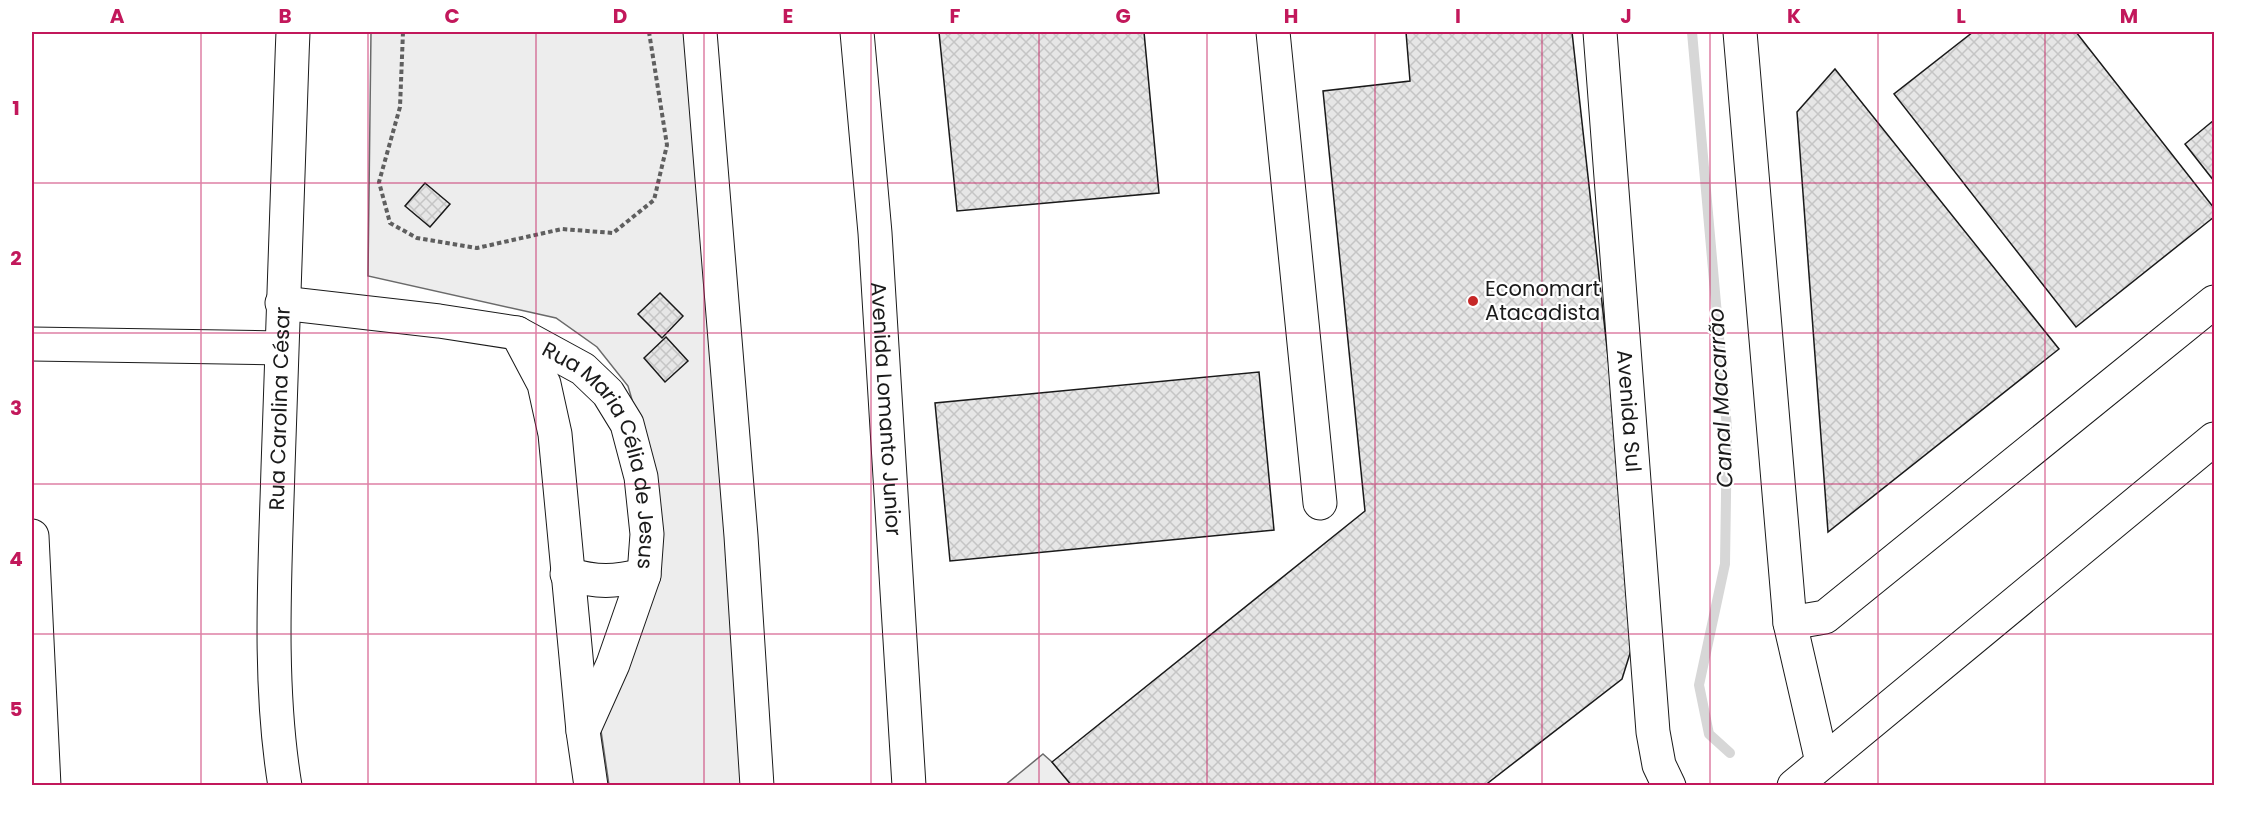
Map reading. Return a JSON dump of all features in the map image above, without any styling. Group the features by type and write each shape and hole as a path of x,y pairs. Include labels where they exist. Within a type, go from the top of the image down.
{"main road":[{"name":"Rua Carolina César","path":"285,786 279,749 274,610 292,32"},
{"path":"700,32 741,536 757,786"},
{"name":"Avenida Lomanto Junior","path":"857,32 875,233 909,786"},
{"path":"1273,32 1320,503"},
{"name":"Avenida Sul","path":"1600,32 1653,732 1659,765 1668,786"},
{"path":"1740,32 1790,623 1822,762"},
{"path":"1790,623 1825,617 2214,302"},
{"name":"Rua Maria Célia de Jesus","path":"282,303 439,321 517,333 547,363 583,369 608,393 627,424 641,477 647,534 645,575 613,664 583,731"},
{"path":"32,344 281,348"},
{"name":"Rua Maria Célia de Jesus","path":"547,363 544,384 555,434 583,731 591,786"},
{"path":"1794,785 2214,439"},
{"path":"32,536 44,786"},
{"path":"567,574 603,582 617,582 645,575"}],"path":[{"path":"403,32 400,107 379,182 390,223 417,238 477,248 562,229 613,233 654,200 667,145 649,32"}],"shaded area":[{"path":"371,32 709,32 747,785 609,785 600,724 650,461 628,386 597,347 556,318 368,276"},
{"path":"1043,754 1072,785 1004,786"}],"building":[{"path":"939,32 1144,32 1159,193 957,211"},
{"name":"Economart Atacadista","path":"1406,32 1572,32 1638,628 1622,679 1484,786 1072,786 1052,762 1365,511 1323,91 1410,81"},
{"path":"1973,32 2076,32 2214,208 2214,217 2076,327 1894,94"},
{"path":"1835,69 2059,349 1828,532 1797,112"},
{"path":"2214,120 2214,181 2185,144"},
{"path":"425,183 450,204 430,227 405,206"},
{"path":"660,293 683,316 662,338 638,314"},
{"path":"666,337 688,361 665,382 644,358"},
{"path":"1259,372 1274,530 950,561 935,403"}],"waterway":[{"name":"Canal Macarrão","path":"1692,32 1727,428 1725,564 1699,685 1709,734 1730,753"}],"place":[{"name":"Economart Atacadista","path":"1473,301"}]}
